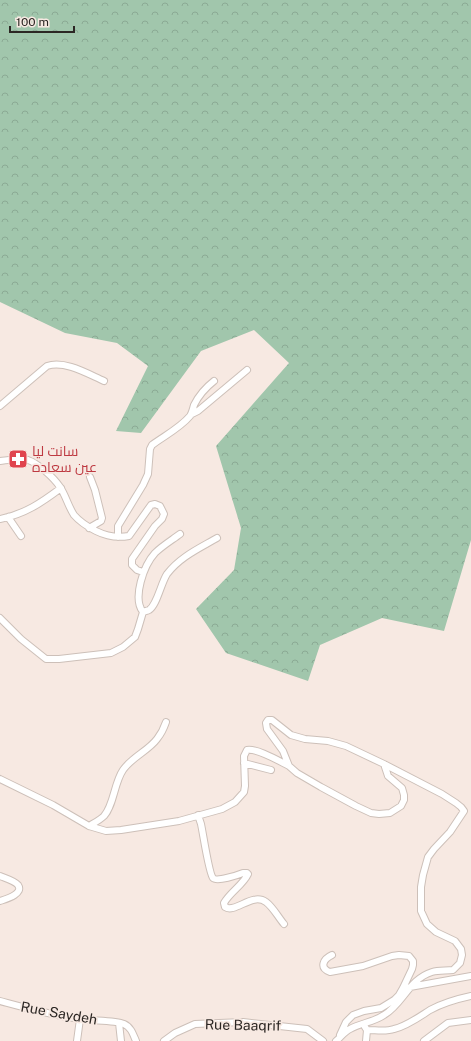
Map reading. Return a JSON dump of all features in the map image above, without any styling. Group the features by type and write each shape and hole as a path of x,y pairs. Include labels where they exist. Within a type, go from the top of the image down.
{"street":[{"path":"0,406 47,366 52,364 68,366 104,381"},
{"path":"118,537 118,526 148,474 150,449 152,445 198,411 247,370"},
{"path":"192,414 194,406 203,391 214,381"},
{"path":"0,461 25,460 39,466 54,479 61,488 74,514 82,523 102,534 118,537 129,536 151,506 155,504 160,506 164,514 162,519 155,526 132,559 132,565 138,570 144,572"},
{"path":"89,528 102,521 95,490 90,477"},
{"path":"0,519 36,506 61,488"},
{"path":"8,517 21,536"},
{"path":"0,618 21,639 46,659 111,653 123,647 135,637 138,630 143,612 140,608 138,599 140,586 149,561 154,554 180,534"},
{"path":"143,612 149,610 154,605 166,576 173,567 190,553 217,538"},
{"path":"289,766 283,751 266,727 268,720 272,720 294,736 305,739 334,742 346,746 445,796 456,803 464,811"},
{"path":"89,826 105,815 123,770 157,739 166,722"},
{"path":"0,779 53,805 89,826 101,830 113,831 179,820 229,806 240,798 244,792 246,786 244,753 249,749 289,766 308,780 356,806 371,812 384,814 390,813 401,806 404,800 404,795 402,788 388,776 384,764"},
{"path":"244,763 271,770"},
{"path":"365,1027 390,1011 416,981 426,974 438,971 453,970 462,959 461,949 455,941 436,932 427,924 421,911 421,901 423,874 428,857 450,832 464,811 471,810"},
{"path":"198,815 213,878 219,879 244,873 248,874 224,903 225,907 232,909 250,901 262,900 268,904 284,924"},
{"path":"0,876 19,886 18,892 14,896 0,901"},
{"path":"332,955 328,957 323,966 325,970 330,972 363,966 399,955 409,956 414,965 399,995 394,1000 381,1008 364,1011 353,1015 346,1022 337,1040"},
{"path":"410,987 471,976"},
{"path":"337,1040 348,1030 365,1027 386,1030 394,1029 403,1026 430,1010 446,1003 471,996"},
{"name":"Rue Saydeh","path":"0,1001 80,1019 119,1023"},
{"path":"77,1041 80,1019"},
{"path":"424,1041 448,1023 471,1020"},
{"name":"Rue Baaqrif","path":"164,1041 175,1033 195,1024 243,1022 308,1029 323,1041"},
{"path":"121,1041 119,1023 129,1027 136,1041"},
{"path":"365,1027 366,1041"}],"green space":[{"path":"0,0 471,0 471,540 444,631 382,618 320,645 308,681 226,653 196,609 234,570 241,528 216,446 289,363 254,330 201,351 141,433 116,431 148,366 117,343 65,333 0,302"}],"place":[{"name":"سانت ليا عين سعاده","path":"18,459"}]}
